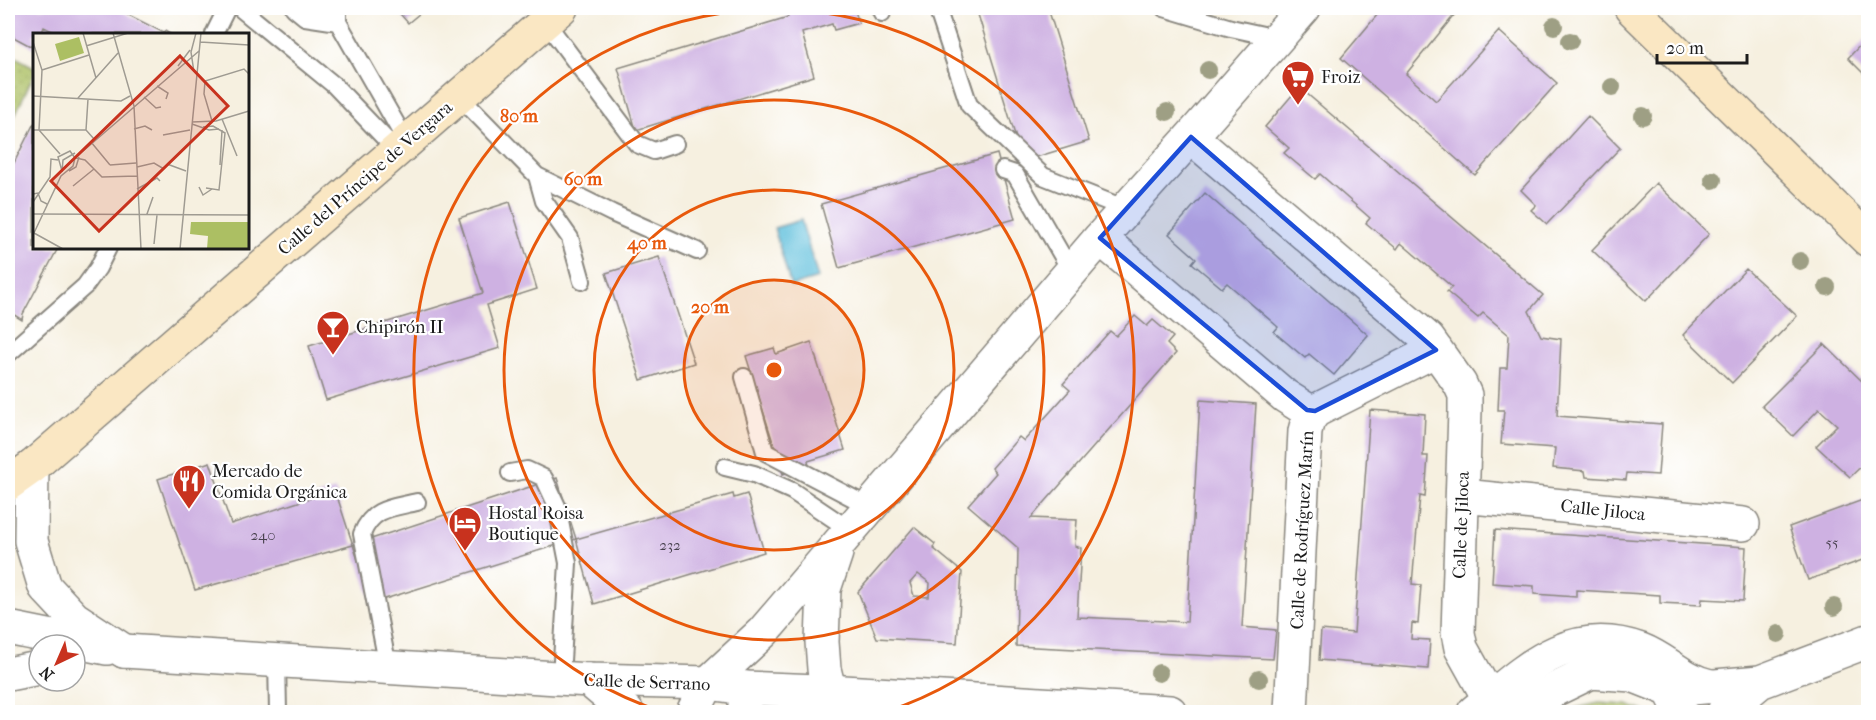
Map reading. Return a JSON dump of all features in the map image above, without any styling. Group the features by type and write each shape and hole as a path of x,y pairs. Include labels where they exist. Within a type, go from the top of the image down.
{"main road":[{"path":"1630,8 1869,240"},
{"name":"Calle del Príncipe de Vergara","path":"8,504 20,476 211,313 553,14"}],"street":[{"path":"693,712 708,683 763,632 1071,271 1304,8"},
{"name":"Calle de Jiloca","path":"1191,137 1428,339 1456,377 1464,394 1458,633 1461,648 1492,708"},
{"name":"Calle de Rodríguez Marín","path":"1100,238 1285,396 1307,410 1315,411"},
{"path":"1315,411 1436,350"},
{"name":"Calle de Rodríguez Marín","path":"1291,712 1305,431 1308,420 1315,411"},
{"path":"20,476 31,542 45,587 74,618 124,651"},
{"name":"Calle Jiloca","path":"1463,497 1473,496 1743,524"},
{"path":"834,692 827,681 824,669 822,642 824,589 853,527"},
{"path":"8,628 124,651"},
{"path":"1525,712 1533,703 1556,689 1591,672 1632,675 1675,701 1717,699 1869,641"},
{"path":"1492,708 1531,666 1547,656 1581,643 1624,645 1642,650 1697,683 1717,699"},
{"path":"87,659 124,651"},
{"name":"Calle de Serrano","path":"124,651 575,679 708,683 745,700 834,692 1170,712"},
{"path":"8,674 27,670"},
{"path":"575,679 627,712"}],"lane":[{"path":"214,33 227,8"},
{"path":"240,8 334,85 401,146"},
{"path":"294,8 305,17 338,15 401,146"},
{"path":"937,8 969,105 1043,176 1126,209"},
{"path":"1164,8 1277,39"},
{"path":"553,14 637,144 654,151 675,144"},
{"path":"459,96 537,176 697,251"},
{"path":"1003,170 1015,174 1071,271"},
{"path":"537,176 544,201 570,238 582,281"},
{"path":"8,354 85,286 108,249"},
{"path":"744,377 765,452 853,527"},
{"path":"725,466 754,474 792,491 853,527"},
{"path":"510,473 527,470 544,478 557,506 568,563 575,679"},
{"path":"388,666 362,534 366,523 377,512 417,502"},
{"path":"277,660 278,712"}],"highlighted area":[{"path":"1191,137 1436,350 1315,411 1307,410 1100,238"}],"green space":[{"path":"8,53 33,66 33,76 14,117 8,114"},
{"path":"1599,703 1627,705 1646,712 1567,712"}],"water":[{"path":"801,220 818,278 791,286 774,228"}],"building":[{"path":"8,8 115,8 164,33 56,33 44,27 41,33 33,33 33,47 8,34"},
{"path":"395,8 426,8 408,23"},
{"path":"785,8 854,8 859,23 834,30 832,24 802,33 814,76 636,130 618,68 788,17"},
{"path":"976,8 1048,8 1089,141 1023,161"},
{"path":"1383,8 1460,8 1406,74 1436,101 1499,31 1557,83 1475,175 1341,58"},
{"path":"1868,37 1868,78 1848,58"},
{"path":"1299,87 1543,295 1529,311 1541,336 1561,339 1557,416 1662,424 1658,475 1627,473 1626,480 1586,477 1585,471 1553,468 1555,448 1501,444 1504,410 1498,410 1500,368 1507,368 1509,335 1483,313 1478,318 1447,292 1452,287 1401,243 1397,249 1366,223 1370,218 1320,174 1315,179 1284,153 1289,148 1265,127"},
{"path":"1588,116 1620,148 1547,224 1531,210 1536,205 1521,190"},
{"path":"33,125 33,249 57,249 22,320 8,311 8,175"},
{"path":"997,154 1015,219 839,268 821,204"},
{"path":"1656,183 1709,234 1646,301 1592,250"},
{"path":"1205,193 1368,335 1334,375 1309,354 1305,358 1274,332 1278,327 1227,283 1222,288 1192,263 1196,258 1169,234"},
{"path":"510,202 537,289 487,305 500,348 326,400 309,346 483,293 459,218"},
{"path":"659,257 694,363 641,380 606,273"},
{"path":"1746,269 1797,316 1732,383 1683,335"},
{"path":"1135,316 1147,326 1153,320 1173,337 1167,344 1176,353 1031,518 1077,520 1075,546 1081,548 1077,617 1187,622 1200,400 1256,404 1242,627 1276,630 1273,659 1016,646 1018,548 968,505 996,473 992,468 1019,437 1024,441 1070,390 1063,384 1110,331 1116,336"},
{"path":"811,342 845,450 808,461 809,466 783,474 746,356 774,348 776,354"},
{"path":"1824,344 1868,387 1868,460 1850,477 1816,446 1837,425 1819,409 1793,436 1762,406"},
{"path":"1370,410 1425,414 1423,456 1428,456 1425,497 1420,496 1412,584 1421,585 1418,624 1412,623 1411,639 1430,640 1428,669 1319,660 1321,630 1354,633"},
{"path":"210,462 231,524 335,490 353,545 195,590 158,479"},
{"path":"557,478 576,539 372,603 353,545"},
{"path":"733,494 734,498 747,494 764,552 594,604 576,539"},
{"path":"1868,498 1868,558 1808,580 1789,527"},
{"path":"914,527 935,544 933,548 962,572 957,643 877,638 858,592","holes":["918,574 930,583 929,597 914,596 910,583"]},
{"path":"1495,530 1746,547 1743,601 1702,599 1701,605 1660,603 1660,595 1576,590 1576,597 1534,594 1534,586 1492,583"}],"place":[{"name":"Froiz","path":"1298,106"},
{"name":"Chipirón II","path":"333,356"},
{"name":"Mercado de Comida Orgánica","path":"189,510"},
{"name":"Hostal Roisa Boutique","path":"465,552"}]}
